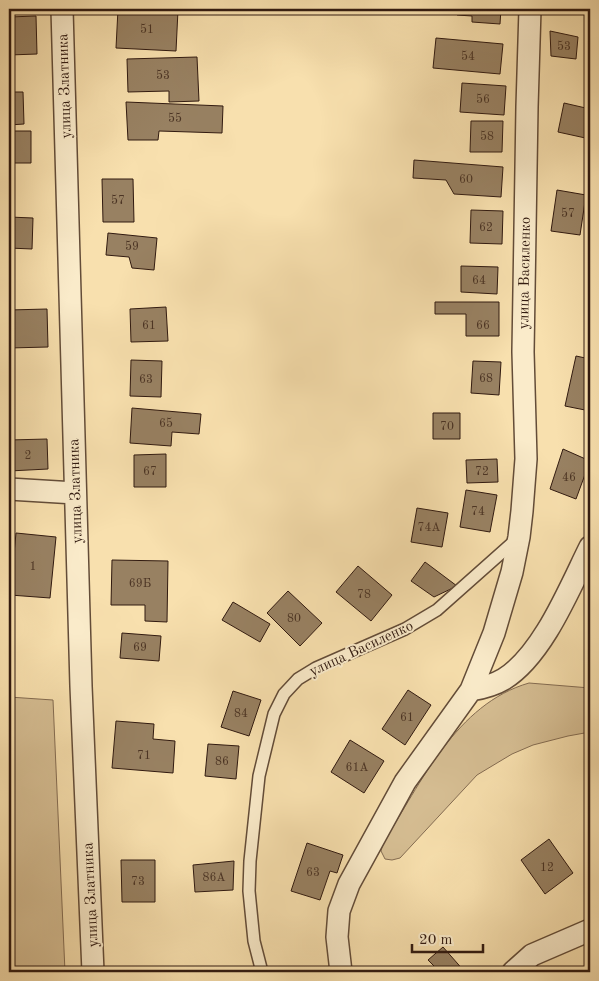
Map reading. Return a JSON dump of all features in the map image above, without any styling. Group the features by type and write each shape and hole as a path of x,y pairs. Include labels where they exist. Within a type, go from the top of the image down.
{"street":[{"name":"улица Златника","path":"62,9 80,686 93,972"},
{"name":"улица Василенко","path":"341,972 337,937 338,919 339,910 349,884 405,782 472,690 494,633 512,572 519,537 526,459 522,352 530,9"},
{"path":"9,489 75,493"},
{"path":"472,690 485,688 505,679 524,661 546,634 590,547"},
{"path":"513,972 532,955 590,930"}],"lane":[{"name":"улица Василенко","path":"262,972 254,941 252,924 249,891 250,861 259,776 274,714 284,694 298,679 316,668 406,630 437,610 519,537"}],"shaded area":[{"path":"529,683 590,688 590,732 533,745 512,754 477,775 400,858 385,859 381,851 383,843 443,748 481,708 503,693"},
{"path":"9,697 53,700 65,972 9,972"}],"building":[{"path":"118,9 178,10 176,51 116,48"},
{"path":"457,9 501,9 500,24 472,22 472,16 457,15"},
{"path":"36,16 37,54 9,55 9,17"},
{"path":"550,31 578,37 576,59 551,56"},
{"path":"436,38 503,44 500,74 433,68"},
{"path":"197,57 199,101 169,102 169,91 128,92 127,59"},
{"path":"462,83 506,86 504,115 460,112"},
{"path":"9,92 23,92 24,124 9,125"},
{"path":"126,102 223,106 222,133 159,131 158,140 128,140"},
{"path":"564,103 590,109 590,139 558,132"},
{"path":"471,121 503,121 502,152 470,152"},
{"path":"9,131 31,131 31,163 9,163"},
{"path":"414,160 503,167 501,197 454,194 446,180 413,178"},
{"path":"102,179 133,179 134,222 103,222"},
{"path":"557,190 586,195 580,235 551,231"},
{"path":"471,210 503,211 502,244 470,243"},
{"path":"9,217 33,218 32,249 9,248"},
{"path":"108,233 157,238 154,270 132,268 129,257 106,255"},
{"path":"461,266 498,267 497,294 461,292"},
{"path":"435,302 499,302 499,336 466,336 466,314 435,314"},
{"path":"166,307 168,341 131,342 130,309"},
{"path":"47,309 48,347 9,348 9,310"},
{"path":"576,356 590,359 590,411 565,406"},
{"path":"131,360 162,361 161,397 130,396"},
{"path":"473,361 501,362 499,395 471,393"},
{"path":"132,408 201,414 199,434 172,432 171,446 130,443"},
{"path":"433,413 460,413 460,439 433,439"},
{"path":"47,439 48,469 9,471 9,440"},
{"path":"563,449 590,461 576,499 550,489"},
{"path":"166,454 166,487 134,487 134,455"},
{"path":"497,459 498,482 467,483 466,460"},
{"path":"466,490 497,495 490,532 460,527"},
{"path":"417,508 448,513 442,547 411,542"},
{"path":"16,533 56,537 50,598 10,595"},
{"path":"112,560 168,561 167,622 145,621 145,605 111,605"},
{"path":"425,562 457,586 434,597 411,581"},
{"path":"358,566 392,595 371,621 336,592"},
{"path":"288,591 322,623 300,646 267,613"},
{"path":"233,602 270,624 260,642 222,620"},
{"path":"122,633 161,636 159,661 120,658"},
{"path":"408,690 431,705 405,745 382,729"},
{"path":"233,691 261,700 249,736 221,727"},
{"path":"116,721 154,724 153,739 175,741 173,773 112,768"},
{"path":"350,740 384,761 364,793 331,772"},
{"path":"208,744 239,746 236,779 205,776"},
{"path":"549,839 573,873 545,894 521,860"},
{"path":"307,843 343,855 337,873 330,871 320,900 291,891"},
{"path":"121,860 155,860 155,902 122,902"},
{"path":"234,861 233,890 195,892 193,865"},
{"path":"443,947 465,972 433,972 437,969 428,960"}]}
